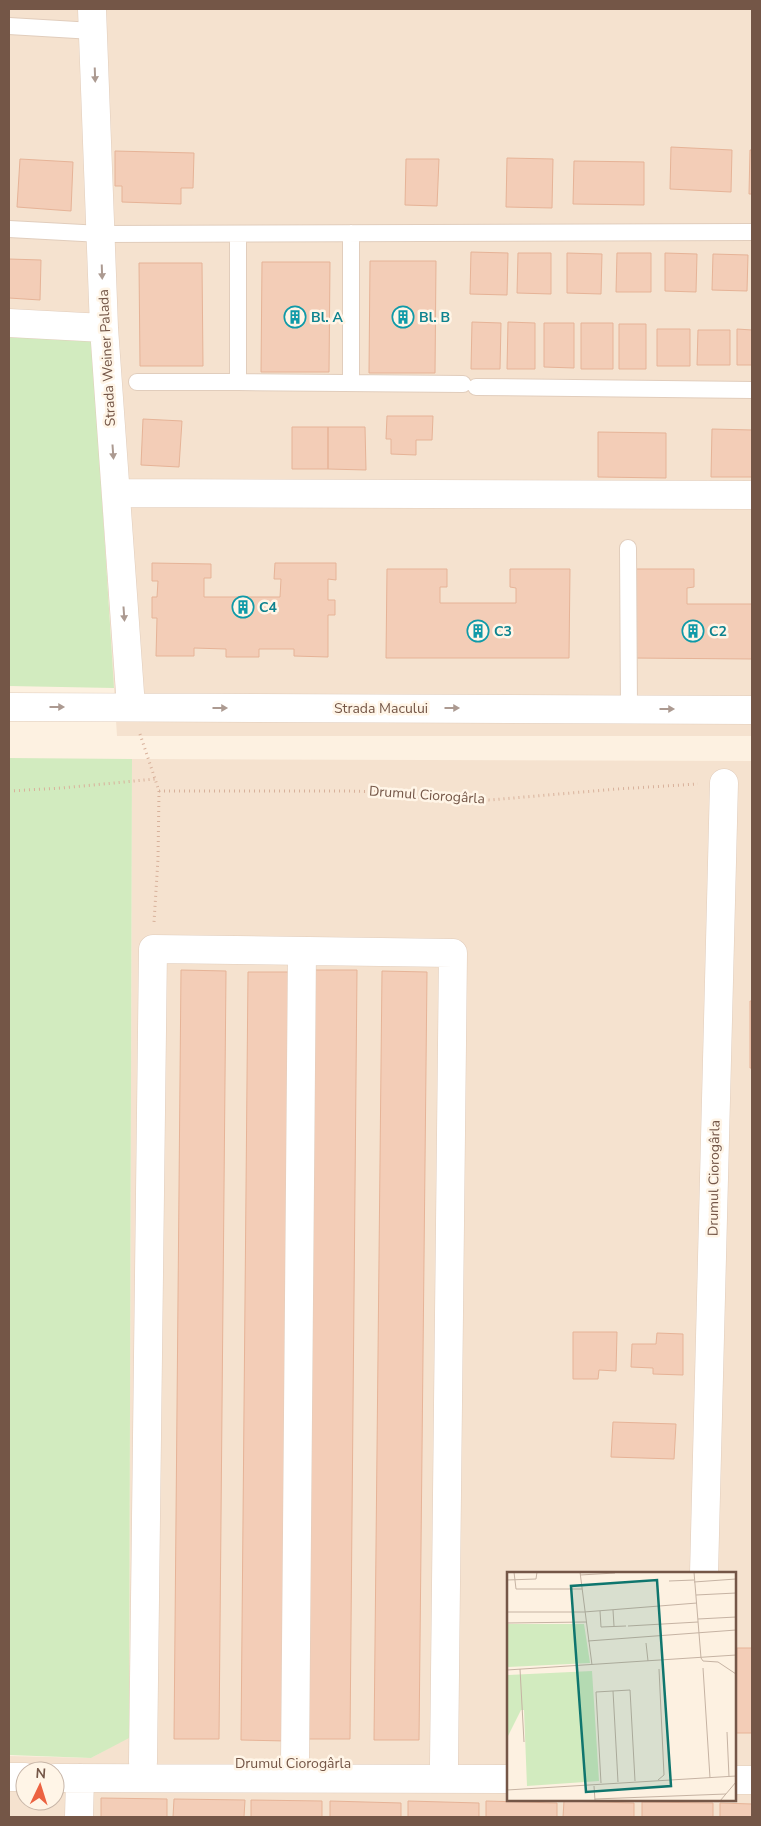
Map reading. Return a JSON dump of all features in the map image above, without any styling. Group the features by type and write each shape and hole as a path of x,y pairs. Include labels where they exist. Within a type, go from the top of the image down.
{"street":[{"name":"Strada Weiner Palada","path":"93,20 104,328 130,708"},
{"path":"9,323 104,328"},
{"path":"116,493 752,495"},
{"name":"Strada Macului","path":"9,707 752,710"},
{"name":"Drumul Ciorogârla","path":"704,1572 724,783"},
{"path":"143,1762 153,949 453,953 444,1764"},
{"path":"295,1763 302,951"},
{"name":"Drumul Ciorogârla","path":"67,1778 115,1763 143,1762 507,1764"},
{"path":"80,1817 67,1778 507,1779"},
{"path":"736,1780 752,1780"}],"lane":[{"path":"9,26 93,20"},
{"path":"9,229 101,234 752,232"},
{"path":"351,233 351,383"},
{"path":"238,234 238,382"},
{"path":"136,382 351,383 752,390"},
{"path":"628,548 629,709"}],"path":[{"path":"130,708 159,791 153,949"},
{"path":"9,791 155,779"},
{"name":"Drumul Ciorogârla","path":"159,791 360,791 411,797 490,800 617,789 724,783"}],"shaded area":[{"path":"9,9 752,9 752,736 117,736 92,340 9,334"},
{"path":"132,759 752,761 752,1817 9,1817 9,1756 91,1758 129,1737"}],"green space":[{"path":"9,334 92,339 114,688 9,686"},
{"path":"9,758 132,759 129,1738 91,1758 9,1755"}],"building":[{"path":"671,147 732,150 731,192 670,189"},
{"path":"750,150 752,150 752,194 749,194"},
{"path":"115,151 194,153 193,188 181,188 181,204 122,202 122,186 115,186"},
{"path":"507,158 553,159 552,208 506,207"},
{"path":"20,159 73,162 71,211 17,207"},
{"path":"406,159 439,159 437,206 405,205"},
{"path":"574,161 644,162 644,205 573,204"},
{"path":"471,252 508,253 507,295 470,294"},
{"path":"518,253 551,253 551,294 517,293"},
{"path":"567,253 602,254 601,294 567,293"},
{"path":"617,253 651,253 651,292 616,292"},
{"path":"665,253 697,254 696,292 665,291"},
{"path":"713,254 748,255 747,291 712,290"},
{"path":"9,259 41,260 40,300 9,298"},
{"name":"Bl. B","path":"370,261 436,261 435,373 369,373"},
{"name":"Bl. A","path":"262,262 330,262 329,372 261,372"},
{"path":"139,263 202,263 203,366 140,366"},
{"path":"472,322 501,323 500,369 471,369"},
{"path":"508,322 535,323 535,369 507,369"},
{"path":"544,323 574,323 574,368 544,367"},
{"path":"581,323 613,323 613,369 581,369"},
{"path":"619,324 646,324 646,369 619,369"},
{"path":"657,329 690,329 690,366 657,366"},
{"path":"737,329 752,330 752,365 737,365"},
{"path":"698,330 730,330 730,365 697,365"},
{"path":"387,416 433,416 432,440 416,440 416,455 391,454 391,439 386,439"},
{"path":"143,419 182,421 179,467 141,465"},
{"path":"292,427 328,427 328,469 292,469"},
{"path":"328,427 365,427 366,470 328,469"},
{"path":"712,429 752,430 752,477 711,477"},
{"path":"598,432 666,433 666,478 598,477"},
{"name":"C4","path":"152,563 211,564 211,578 204,578 204,597 280,597 281,579 274,579 275,563 336,563 336,580 328,579 328,600 335,600 335,615 328,615 328,657 294,656 294,649 259,649 259,657 226,657 226,649 194,648 194,656 156,656 157,618 152,618 152,597 157,597 158,581 152,581"},
{"name":"C3","path":"387,569 447,569 447,587 440,587 440,603 516,603 516,588 510,587 510,569 570,569 569,658 386,658"},
{"name":"C2","path":"634,569 694,569 694,587 687,588 687,604 752,604 752,659 633,658"},
{"path":"181,970 226,971 219,1739 174,1739"},
{"path":"312,970 357,970 350,1739 305,1739"},
{"path":"382,971 427,972 419,1740 374,1740"},
{"path":"248,972 293,972 286,1741 241,1740"},
{"path":"750,1001 752,1001 752,1068 750,1068"},
{"path":"573,1332 617,1332 616,1371 599,1370 598,1379 573,1379"},
{"path":"657,1333 683,1334 683,1375 653,1374 653,1368 631,1367 632,1344 656,1344"},
{"path":"613,1422 676,1424 674,1459 611,1457"},
{"path":"737,1648 752,1648 752,1733 736,1733"},
{"path":"101,1798 167,1799 167,1817 101,1817"},
{"path":"174,1799 245,1800 244,1817 173,1817"},
{"path":"251,1800 322,1801 322,1817 251,1817"},
{"path":"330,1801 401,1803 401,1817 330,1817"},
{"path":"408,1801 479,1803 479,1817 408,1817"},
{"path":"486,1801 557,1803 557,1817 486,1817"},
{"path":"564,1801 634,1803 634,1817 563,1817"},
{"path":"642,1802 713,1803 713,1817 642,1817"},
{"path":"720,1803 752,1804 752,1817 720,1817"}],"place":[{"name":"Bl. A","path":"295,317"},
{"name":"Bl. B","path":"403,317"},
{"name":"C4","path":"243,607"},
{"name":"C3","path":"478,631"},
{"name":"C2","path":"693,631"}]}
